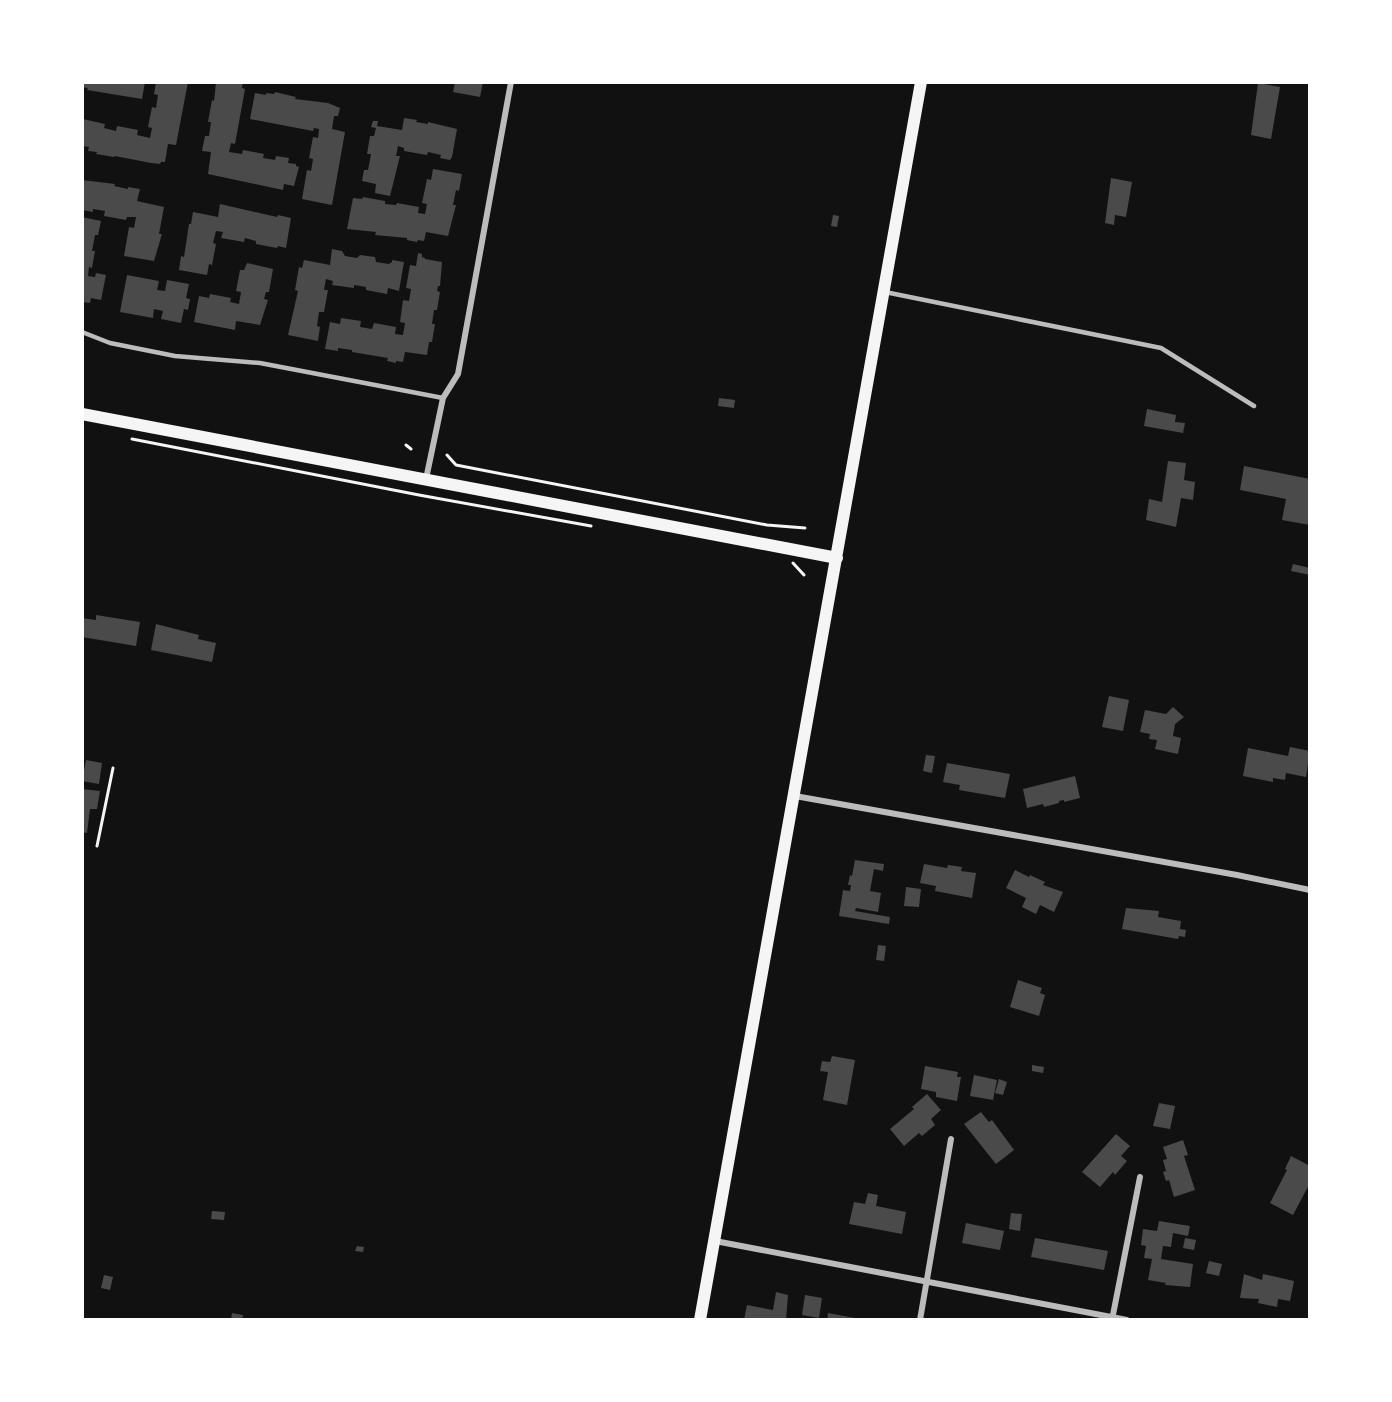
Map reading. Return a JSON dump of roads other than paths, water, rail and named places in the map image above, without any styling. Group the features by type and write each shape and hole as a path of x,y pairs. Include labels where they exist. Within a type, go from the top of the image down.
{"main road":[{"path":"700,1320 921,82"},
{"path":"82,414 837,558"}],"street":[{"path":"426,478 443,398 458,374 510,82"},
{"path":"795,796 1310,890"},
{"path":"920,1320 951,1139"},
{"path":"1113,1318 1140,1177"},
{"path":"715,1241 1127,1320"}],"lane":[{"path":"885,292 1161,348 1254,406"},
{"path":"82,332 110,343 176,356 260,363 443,398"}]}
